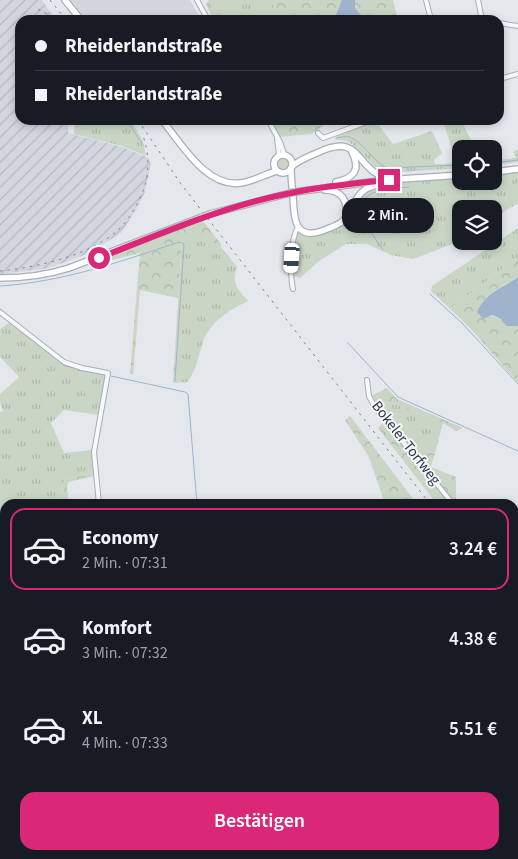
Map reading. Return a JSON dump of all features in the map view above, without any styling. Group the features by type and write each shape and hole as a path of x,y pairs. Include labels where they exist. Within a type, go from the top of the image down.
{"main road":[{"path":"65,0 77,15"},
{"path":"166,125 206,172 224,182 236,184 246,182 276,168 289,169 308,157 335,146 343,146 351,150 375,173 401,179"},
{"path":"330,186 353,175 356,162 351,150"},
{"path":"276,168 275,160 282,155 292,159 308,157"},
{"path":"292,159 289,169 293,217 298,227 306,232 318,232 336,225 346,217 363,191 375,184 386,183 389,180"},
{"path":"502,171 518,169"},
{"path":"0,278 53,273 210,214 292,192 330,186 452,176"},
{"path":"313,189 333,191 341,195 346,205 346,217"}],"street":[{"path":"197,0 205,15"},
{"path":"426,0 430,15"},
{"path":"478,0 481,15"},
{"path":"504,23 518,26"},
{"path":"504,78 518,74"},
{"path":"270,125 282,155"},
{"path":"318,133 323,138 359,125"},
{"path":"333,135 335,146"},
{"path":"294,289 292,282 293,246 295,232 298,227"},
{"path":"0,312 64,362 108,373 94,452 99,499"},
{"name":"Bokeler Torfweg","path":"367,380 369,396 374,406 449,499"}],"shaded area":[{"path":"0,0 42,0 52,15 15,15 15,125 68,125 68,133 122,147 149,158 151,165 145,192 138,207 121,233 89,253 69,261 44,269 0,274"},
{"path":"70,0 190,0 198,15 83,15"}],"green space":[{"path":"209,0 222,0 222,15 211,15 206,5"},
{"path":"222,0 273,0 274,2 273,15 222,15"},
{"path":"273,0 393,0 397,15 273,15"},
{"path":"75,125 134,125 143,141 146,156 122,146 74,134"},
{"path":"274,125 324,125 311,134 280,137"},
{"path":"362,125 379,125 393,144 432,131 442,153 434,160 435,164 452,163 452,169 387,173 374,166 351,143 344,140 335,140 336,135"},
{"path":"444,125 464,125 471,140 452,140 452,150"},
{"path":"518,149 518,162 502,164 502,159 517,158 513,152"},
{"path":"283,157 288,159 290,164 288,169 283,171 278,169 276,164 278,159"},
{"path":"518,172 518,203 502,213 502,200 452,200 452,244 450,245 413,259 391,255 367,244 346,244 319,261 300,278 294,276 297,232 305,234 339,226 356,202 368,190 374,187 452,179 452,190 502,190 502,174"},
{"path":"203,221 221,244 221,247 203,237 182,239 178,298 140,290 133,375 130,374 140,253 104,262 103,258"},
{"path":"518,228 518,257 450,309 431,291 432,286 485,250 502,250 502,239"},
{"path":"196,236 215,242 237,267 235,282 248,301 221,317 210,328 188,382 173,383 182,238"},
{"path":"518,257 518,277 489,295 477,312 501,319 506,326 518,326 518,383 471,329 450,309"},
{"path":"10,322 63,363 107,374 99,415 64,410 51,423 64,453 92,450 94,473 65,479 61,487 64,499 0,499 0,412 3,411 0,394 19,377 0,357 0,329"},
{"path":"387,388 397,399 463,428 456,431 445,424 390,402 375,405 371,396"},
{"path":"390,402 443,423 435,453 407,444 375,405"},
{"path":"350,416 413,499 383,499 369,457 345,420"},
{"path":"384,422 446,499 433,499 378,428"},
{"path":"407,444 435,453 431,467 456,477 456,499 452,499"},
{"path":"94,473 94,476 68,482 68,499 64,499 61,487 65,479"}],"water":[{"path":"342,0 355,0 355,8 361,15 336,15"},
{"path":"518,277 518,326 506,326 501,319 492,315 483,319 477,312 489,295"}],"waterway":[{"path":"130,125 140,141"},
{"path":"337,138 349,137 354,139 387,168 452,165"},
{"path":"502,162 518,160"},
{"path":"383,250 359,215 360,206 369,195 376,192 409,187"},
{"path":"0,286 68,276 113,264 179,242 184,244 175,381"},
{"path":"430,294 463,324 518,384"},
{"path":"348,343 398,397 518,451"},
{"path":"43,348 65,366 105,375"},
{"path":"111,376 188,394 197,499"}],"railway":[{"path":"50,0 62,15"},
{"path":"38,9 48,15"},
{"path":"141,125 181,184 426,499"},
{"path":"0,271 30,267 77,254 105,240 117,231 134,210 146,181 148,157 142,133"}],"route":[{"path":"99,258 210,214 275,196 330,186 389,180"}]}
